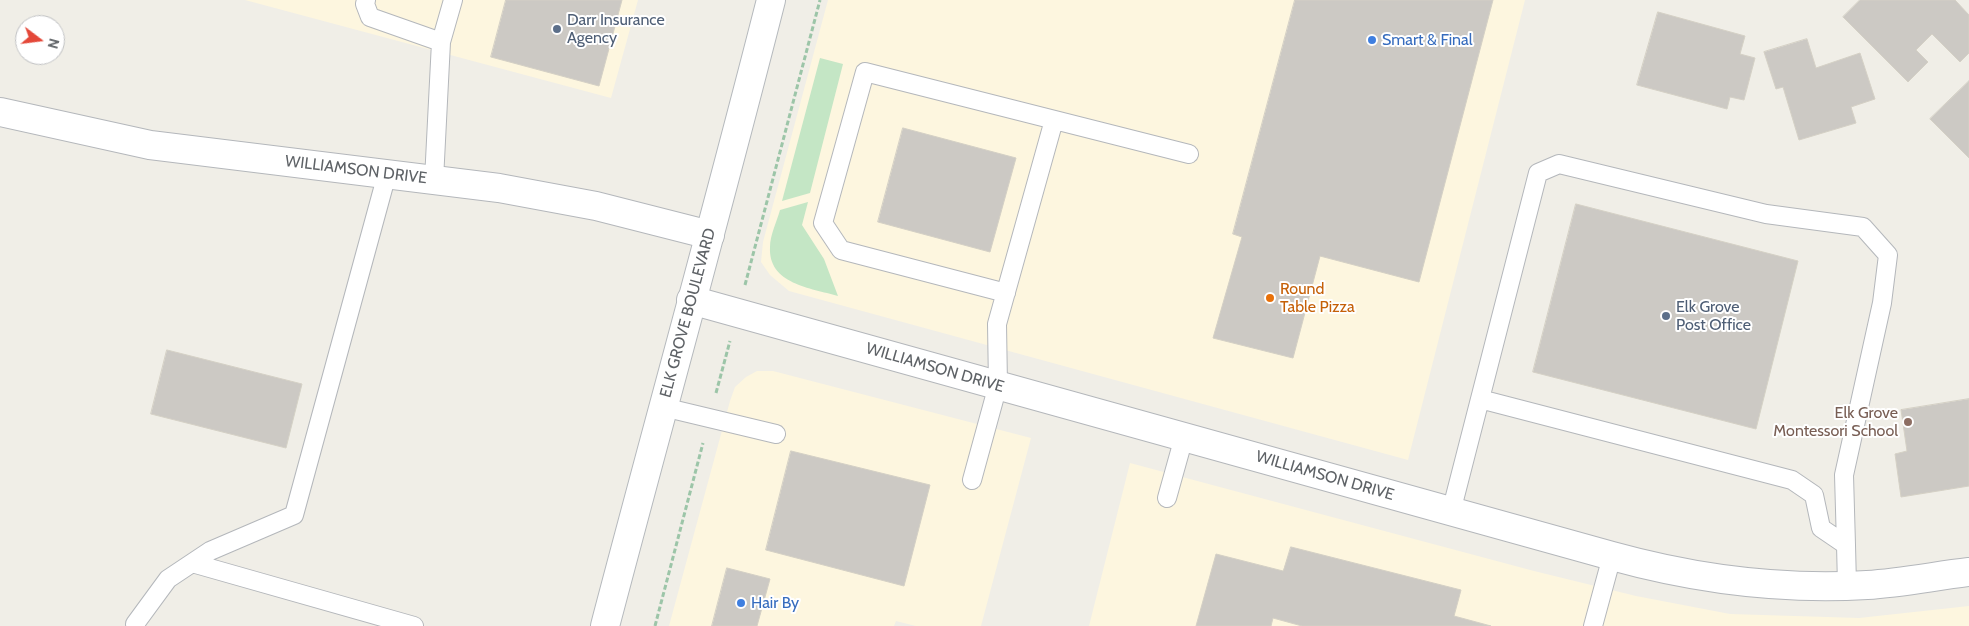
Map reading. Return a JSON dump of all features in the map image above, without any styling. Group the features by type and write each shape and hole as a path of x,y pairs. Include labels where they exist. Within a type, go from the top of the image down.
{"street":[{"name":"ELK GROVE BOULEVARD","path":"605,626 771,0"},
{"name":"WILLIAMSON DRIVE","path":"0,112 150,145 499,188 596,206 710,235"},
{"name":"WILLIAMSON DRIVE","path":"691,300 1451,512 1671,571 1734,581 1790,586 1868,585 1969,572"}],"lane":[{"path":"366,0 365,4 370,17 441,42"},
{"path":"434,180 441,42 453,0"},
{"path":"1006,293 841,250 823,223 865,72 1190,154"},
{"path":"972,480 998,385 997,324 1054,120"},
{"path":"1451,512 1538,173 1559,164 1766,214 1863,227 1888,255 1882,303 1844,475 1847,585"},
{"path":"136,624 168,579 210,551 294,515 387,174"},
{"path":"1480,399 1792,480 1814,495 1821,528 1846,545"},
{"path":"662,407 776,434"},
{"path":"1167,498 1184,437"},
{"path":"1593,626 1612,556"},
{"path":"192,563 414,626"}],"shaded area":[{"path":"245,0 638,0 611,98"},
{"path":"828,0 1525,0 1408,460 789,291 770,275 761,262 763,242"},
{"path":"757,371 773,371 1031,438 981,626 916,626 896,621 894,626 669,626 730,401 735,387 746,377"},
{"path":"1130,463 1534,571 1636,596 1730,614 1859,618 1969,606 1969,626 1089,626"}],"green space":[{"path":"820,58 843,64 810,193 782,201"},
{"path":"808,202 802,225 824,259 838,296 804,287 793,282 776,269 771,259 771,238 780,210"}],"building":[{"name":"Darr Insurance Agency","path":"506,0 622,0 599,86 491,57"},
{"path":"1295,0 1493,0 1419,282 1320,256 1293,358 1213,338 1242,237 1233,234"},
{"path":"1860,0 1955,0 1969,15 1969,53 1960,62 1932,34 1916,50 1928,62 1908,82 1843,17"},
{"path":"1658,12 1745,36 1740,54 1755,58 1744,100 1730,97 1727,109 1637,85"},
{"path":"1807,39 1816,68 1860,53 1875,99 1851,107 1856,123 1799,140 1783,87 1776,89 1764,52"},
{"path":"1969,81 1969,158 1930,119"},
{"path":"903,128 1016,158 990,252 878,222"},
{"name":"Elk Grove Post Office","path":"1576,204 1798,261 1756,429 1533,372"},
{"path":"167,350 302,384 286,448 151,414"},
{"path":"1969,399 1969,486 1901,497 1895,454 1907,451 1901,410"},
{"path":"791,451 930,485 904,586 766,550"},
{"path":"1291,547 1461,590 1454,616 1491,626 1302,626 1273,618 1271,626 1196,626 1216,554 1283,571"},
{"name":"Hair By","path":"727,568 770,579 757,626 712,626"}],"place":[{"name":"Darr Insurance Agency","path":"557,29"},
{"name":"Smart & Final","path":"1372,40"},
{"name":"Round Table Pizza","path":"1270,298"},
{"name":"Elk Grove Post Office","path":"1666,316"},
{"name":"Elk Grove Montessori School","path":"1908,422"},
{"name":"Hair By","path":"741,603"}]}
